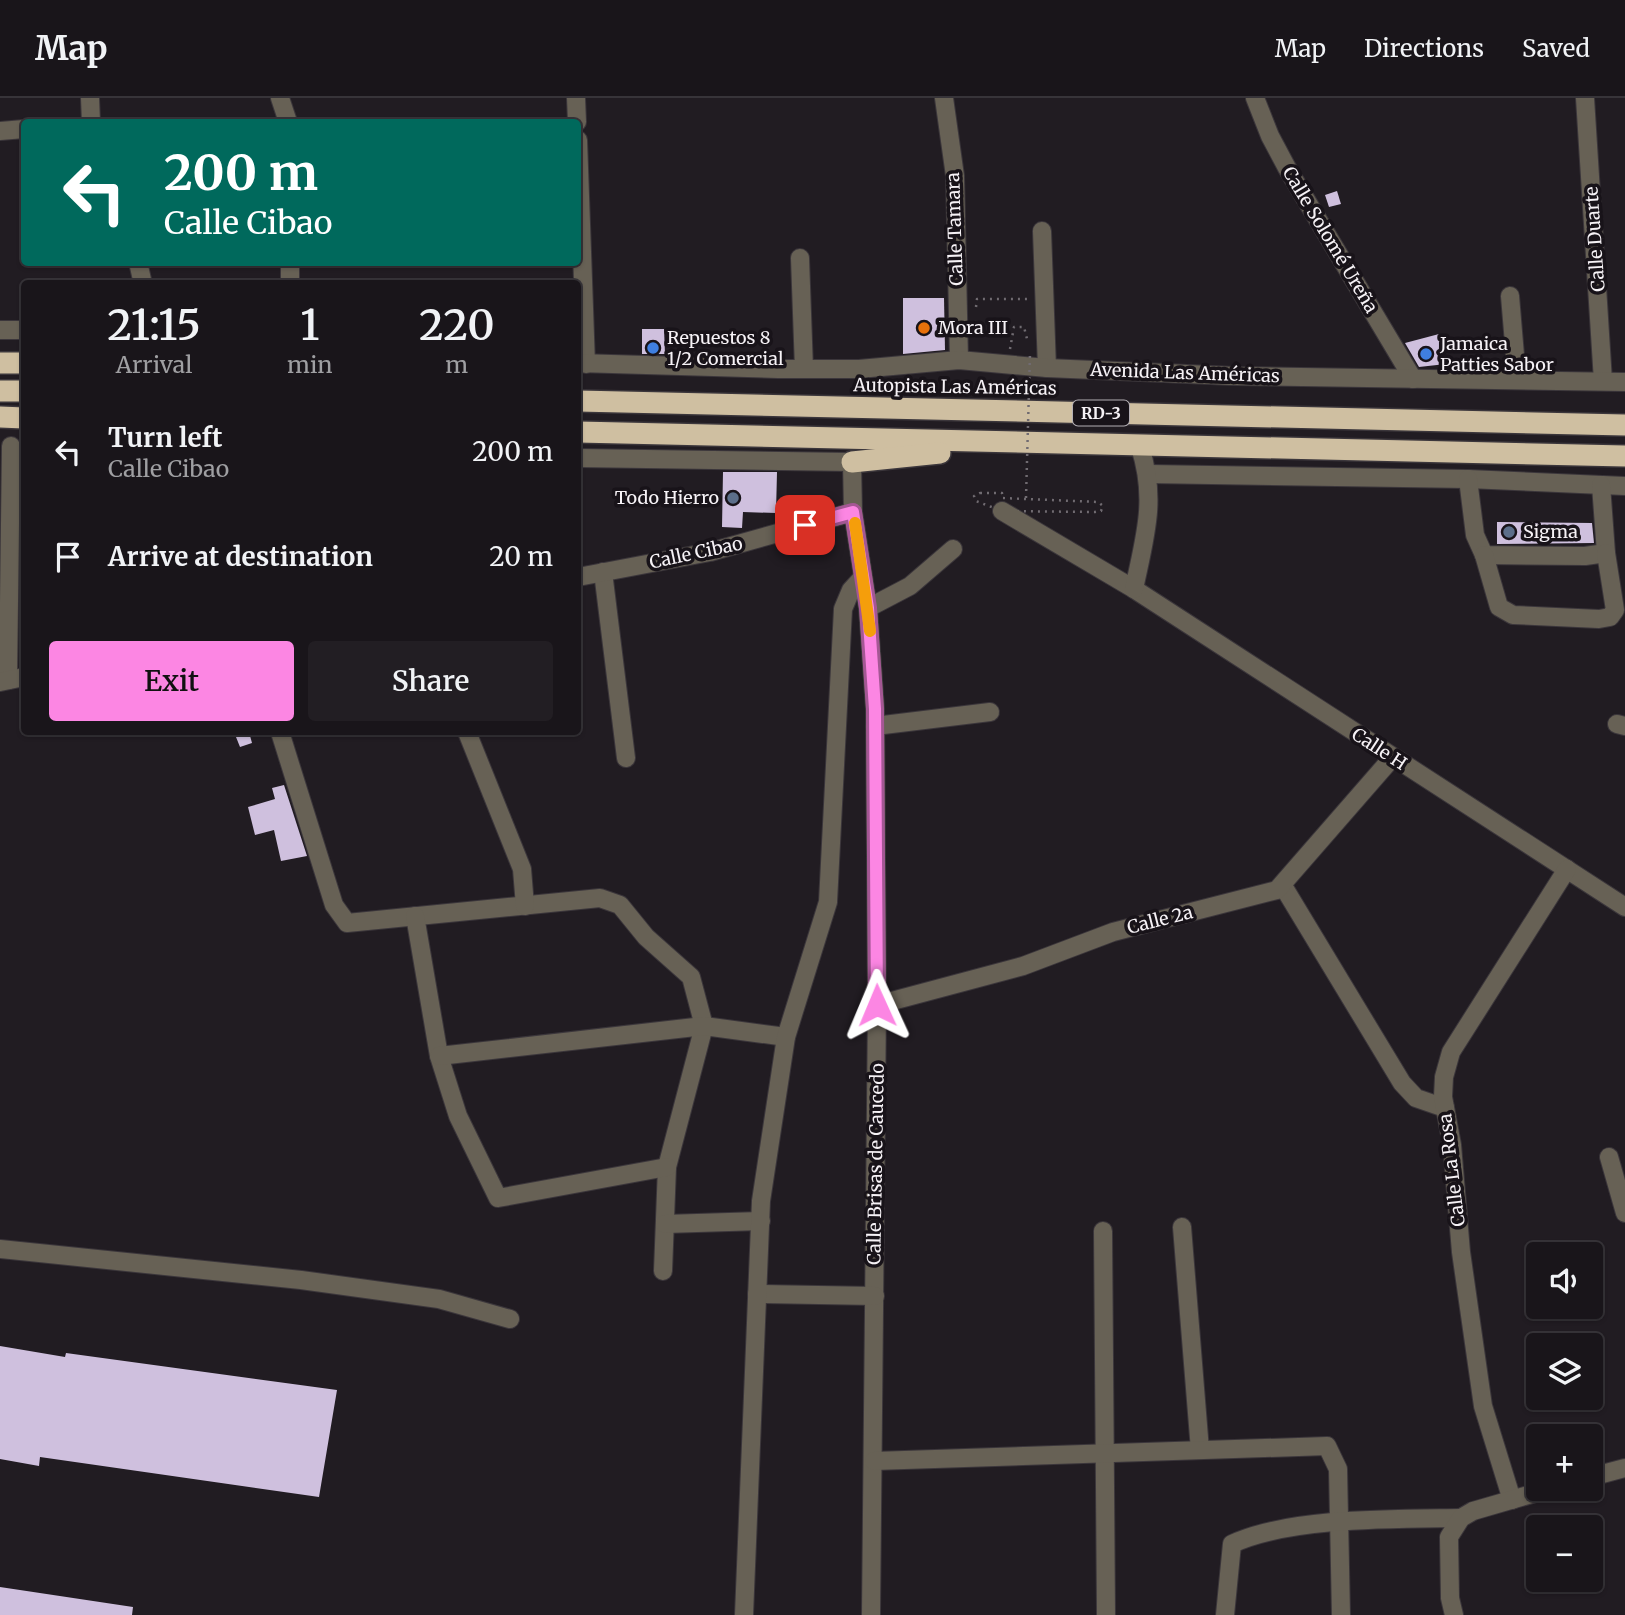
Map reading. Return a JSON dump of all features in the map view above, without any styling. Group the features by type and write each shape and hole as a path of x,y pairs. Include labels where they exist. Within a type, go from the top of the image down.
{"highway":[{"path":"0,363 21,363"},
{"path":"0,391 21,391"},
{"name":"Autopista Las Américas","path":"581,401 1625,425"},
{"path":"0,417 21,418"},
{"name":"RD-3","path":"581,432 1140,447 1625,456"},
{"path":"852,462 1030,444"}],"street":[{"path":"90,98 91,119"},
{"path":"280,98 287,119"},
{"path":"576,98 577,119"},
{"name":"Calle Tamara","path":"944,98 955,176 959,360"},
{"name":"Calle Solomé Ureña","path":"1255,98 1270,136 1287,168 1412,379"},
{"name":"Calle Duarte","path":"1585,98 1603,380"},
{"path":"0,131 21,129"},
{"path":"1041,232 1046,368"},
{"path":"800,258 804,369"},
{"path":"1510,296 1517,379"},
{"path":"581,308 582,364"},
{"path":"0,330 21,330"},
{"name":"Avenida Las Américas","path":"582,364 804,369 885,367 959,360 1046,368 1412,379 1625,382"},
{"path":"11,680 12,446"},
{"path":"1134,589 1151,508 1149,474 1140,447"},
{"path":"581,458 852,462"},
{"name":"Calle Brisas de Caucedo","path":"852,462 853,512 868,608 875,726 877,1005 871,1615"},
{"path":"1149,474 1468,479 1625,486"},
{"path":"1468,479 1475,535 1484,555 1499,607 1513,615 1599,619 1610,617 1615,610 1606,553 1601,485"},
{"name":"Calle H","path":"1003,511 1134,589 1625,906"},
{"name":"Calle Cibao","path":"581,576 710,552 853,512"},
{"path":"868,608 911,586 953,549"},
{"path":"1484,555 1585,556 1606,553"},
{"path":"603,572 626,758"},
{"path":"744,1615 761,1221 786,1037 828,901 843,609 851,590 862,578"},
{"path":"875,726 990,712"},
{"path":"281,735 334,905 347,923 600,898 620,905 646,937 691,977 704,1026 667,1167 663,1271"},
{"path":"468,735 522,869 525,906"},
{"name":"Calle 2a","path":"877,1005 1023,967 1113,932 1255,898 1283,886 1392,758"},
{"name":"Calle La Rosa","path":"1512,1500 1483,1406 1461,1252 1444,1077 1451,1052 1567,869"},
{"path":"1283,886 1402,1083 1416,1098 1445,1108"},
{"path":"415,916 439,1055 458,1116 498,1198 667,1167"},
{"path":"439,1055 554,1040 704,1026 786,1037"},
{"path":"1609,1157 1625,1213"},
{"path":"665,1224 761,1221"},
{"path":"1182,1227 1200,1450"},
{"path":"1104,1231 1106,1615"},
{"path":"0,1249 288,1278 412,1295 439,1299 510,1319"},
{"path":"757,1294 875,1296"},
{"path":"874,1461 1327,1446 1338,1469 1341,1615"},
{"path":"1603,1474 1625,1468"},
{"path":"1454,1615 1450,1598 1449,1537 1461,1518 1473,1511 1526,1496"},
{"path":"1225,1615 1232,1544 1251,1535 1340,1522 1461,1518"}],"path":[{"path":"976,312 977,299 1030,299 1031,310"},
{"path":"1011,344 1014,327 1024,327 1030,353"},
{"path":"1032,332 1027,498 1098,502 1103,506 1101,511 1071,512"}],"building":[{"path":"1337,191 1341,204 1329,207 1325,195"},
{"name":"Mora III","path":"903,298 944,298 945,350 903,354"},
{"name":"Repuestos 8 1/2 Comercial","path":"642,329 664,329 665,354 642,354"},
{"name":"Jamaica Patties Sabor","path":"1439,334 1446,364 1419,367 1405,343"},
{"path":"723,472 777,472 776,513 743,512 742,528 722,527"},
{"path":"805,495 820,495 820,509 805,514"},
{"path":"1497,522 1592,523 1594,543 1497,544"},
{"path":"235,735 250,735 252,743 240,747"},
{"path":"284,785 307,856 281,861 274,830 255,835 248,807 275,799 272,788"},
{"path":"0,1346 65,1357 66,1353 337,1390 319,1497 40,1457 39,1466 0,1459"},
{"path":"0,1587 133,1607 132,1615 0,1615"}],"slow traffic":[{"path":"855,523 870,631"}],"place":[{"name":"Mora III","path":"924,328"},
{"name":"Repuestos 8 1/2 Comercial","path":"653,348"},
{"name":"Jamaica Patties Sabor","path":"1426,354"},
{"name":"Todo Hierro","path":"733,498"},
{"name":"Sigma","path":"1509,532"}],"route":[{"path":"805,525 853,512 868,608 875,709 877,1005"}]}
